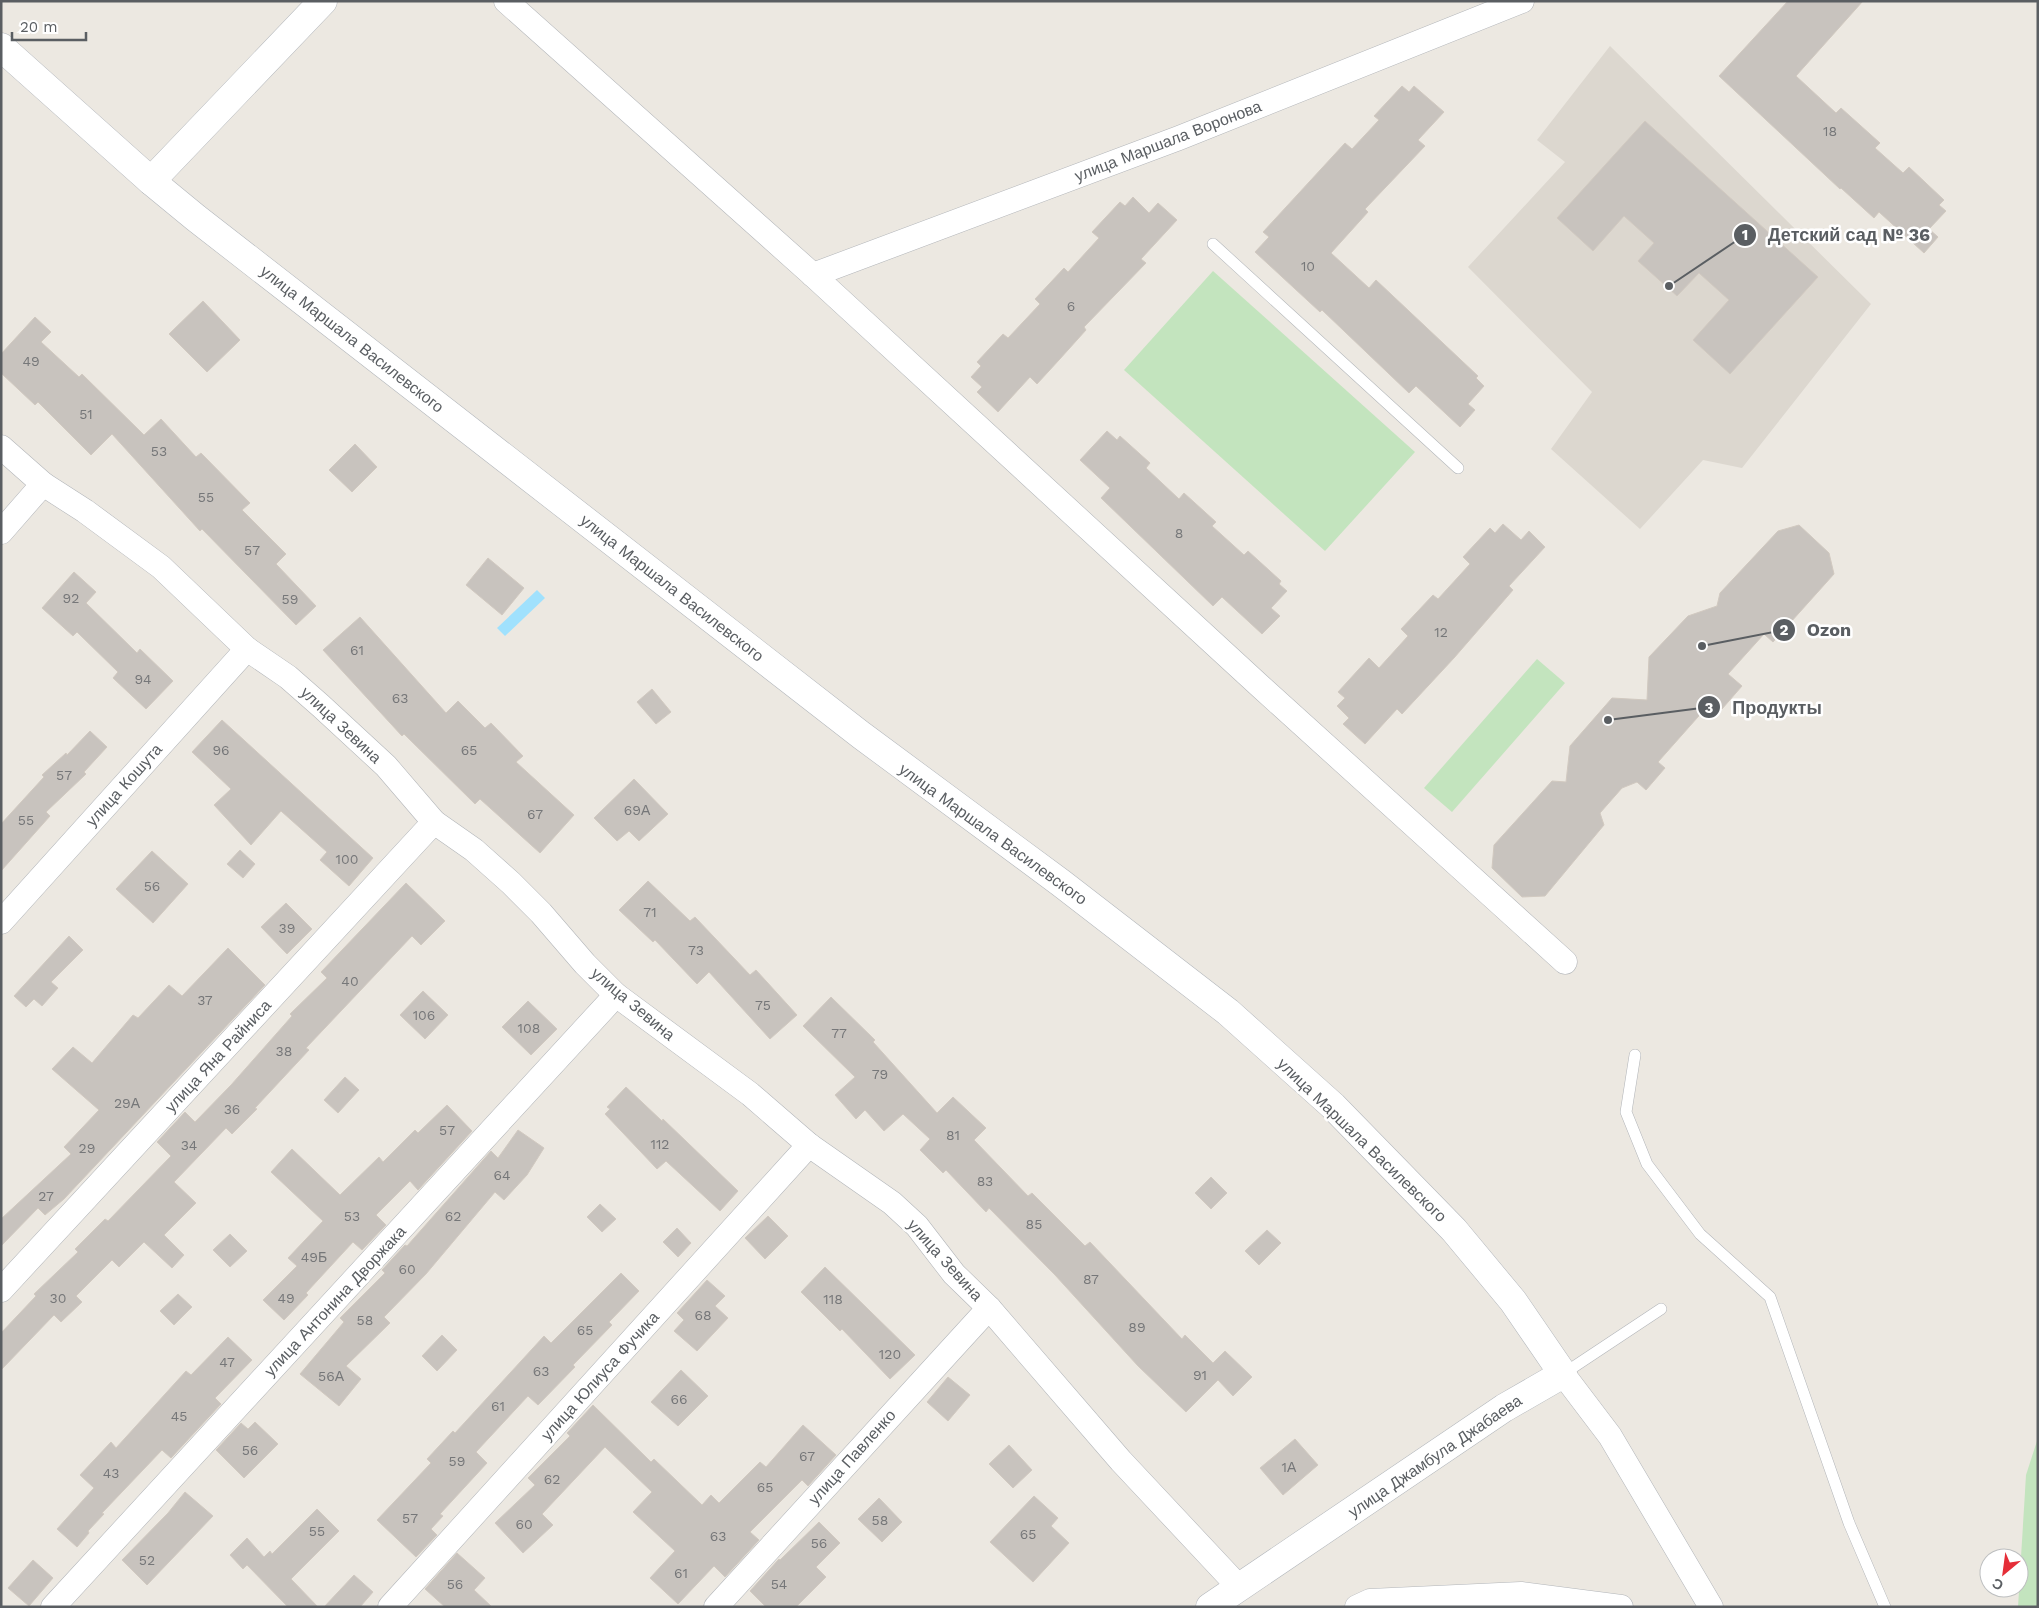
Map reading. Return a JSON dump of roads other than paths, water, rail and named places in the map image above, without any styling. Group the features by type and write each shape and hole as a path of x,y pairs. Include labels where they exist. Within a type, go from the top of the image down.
{"main road":[{"path":"151,181 323,1"},
{"name":"улица Маршала Василевского","path":"1,47 151,181 861,735 1061,883 1228,1012 1333,1106 1454,1230 1513,1301 1563,1374"},
{"name":"улица Джамбула Джабаева","path":"1210,1607 1504,1408 1563,1374"}],"street":[{"path":"506,1 813,275 1564,962"},
{"name":"улица Маршала Воронова","path":"813,275 1179,138 1522,1"},
{"name":"улица Зевина","path":"1,446 44,484 85,511 161,567 247,648 288,677 392,773 434,822 474,850 511,883 541,913 585,964 616,994 750,1094 809,1145 892,1203 917,1226 954,1274 989,1308 1121,1461 1239,1587"},
{"path":"1,532 44,484"},
{"name":"улица Кошута","path":"1,922 247,648"},
{"name":"улица Яна Райниса","path":"1,1290 434,822"},
{"name":"улица Антонина Дворжака","path":"53,1607 616,994"},
{"name":"улица Юлиуса Фучика","path":"390,1607 809,1145"},
{"name":"улица Павленко","path":"716,1607 989,1308"},
{"name":"улица Маршала Василевского","path":"1563,1374 1610,1436 1711,1607"},
{"path":"1357,1607 1370,1601 1520,1594 1621,1607"}],"lane":[{"path":"1213,244 1458,468"},
{"path":"1635,1055 1626,1112 1647,1164 1700,1234 1770,1297 1849,1522 1885,1607"},
{"name":"улица Джамбула Джабаева","path":"1563,1374 1661,1309"}],"water":[{"path":"537,590 545,598 505,636 497,628"}],"place":[{"name":"Детский сад № 36","path":"1669,286"},
{"name":"Ozon","path":"1702,646"},
{"name":"Продукты","path":"1608,720"}]}
